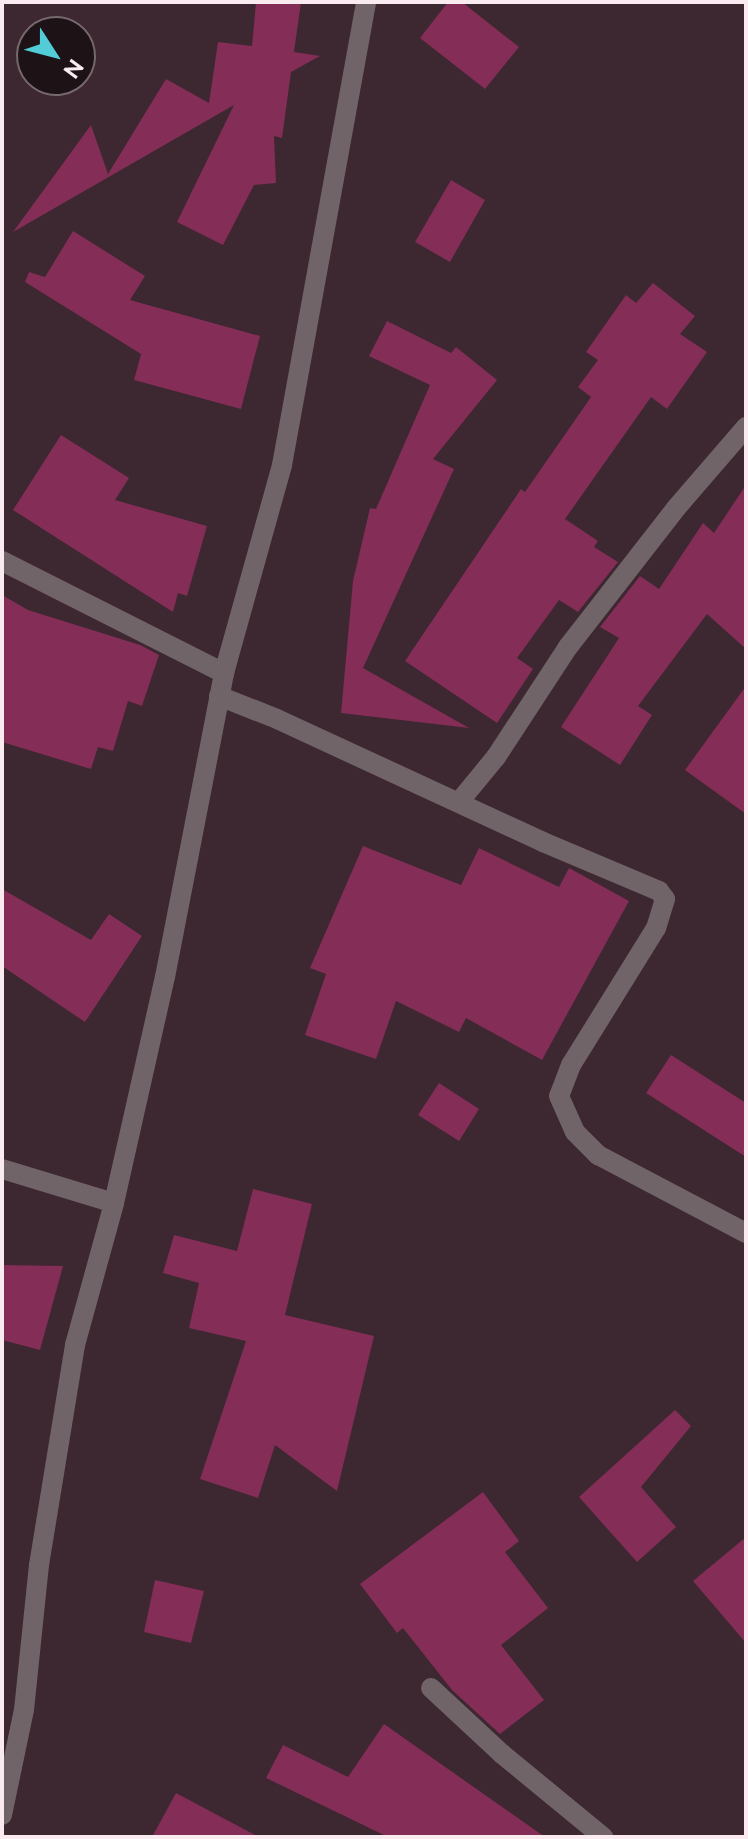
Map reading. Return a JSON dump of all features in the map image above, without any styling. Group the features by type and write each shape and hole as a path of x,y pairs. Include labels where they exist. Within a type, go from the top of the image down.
{"street":[{"path":"2,1815 24,1710 39,1565 75,1345 114,1203 165,977 224,673 282,465 366,2"},
{"path":"459,802 496,757 568,647 677,507 746,427"},
{"path":"2,561 224,673"},
{"path":"219,696 277,719 659,891 665,899 656,928 571,1065 559,1096 575,1132 598,1155 746,1233"},
{"path":"2,1169 114,1203"},
{"path":"431,1688 502,1754 603,1837"}],"building":[{"path":"256,2 301,2 294,52 320,56 291,72 282,138 274,136 276,183 254,185 223,245 177,222 234,105 13,232 91,125 108,174 166,79 209,103 218,42 252,46"},
{"path":"448,2 462,2 519,47 485,89 420,38"},
{"path":"451,180 485,200 450,262 415,242"},
{"path":"73,231 145,276 130,300 260,336 241,409 134,380 141,354 25,282 29,272 45,277"},
{"path":"653,283 695,316 680,334 707,352 667,409 651,397 565,519 598,541 594,547 618,562 578,612 559,600 517,658 533,669 497,723 405,661 521,489 525,492 591,397 578,387 598,360 586,352 626,295 636,303"},
{"path":"387,321 451,353 456,347 497,380 433,459 454,469 363,668 469,728 341,713 353,581 370,508 376,509 430,385 369,356"},
{"path":"61,435 129,478 115,500 207,526 187,596 178,593 173,612 13,510"},
{"path":"746,485 746,649 707,614 638,706 652,715 620,765 561,727 619,638 600,627 640,576 659,589 703,523 714,533"},
{"path":"2,595 28,610 140,645 159,655 142,706 128,701 113,751 98,747 91,769 2,742"},
{"path":"746,686 746,814 685,770"},
{"path":"363,846 461,885 479,848 559,887 569,868 629,901 542,1060 466,1018 459,1032 396,1001 376,1059 305,1035 326,974 310,968"},
{"path":"2,889 91,940 109,914 142,936 85,1022 2,966"},
{"path":"671,1055 746,1103 746,1157 646,1093"},
{"path":"439,1083 479,1109 459,1141 418,1115"},
{"path":"253,1189 312,1204 285,1315 374,1336 337,1491 275,1445 258,1498 200,1479 246,1341 189,1328 199,1283 163,1273 174,1235 237,1251"},
{"path":"2,1265 63,1266 40,1350 2,1340"},
{"path":"675,1410 691,1426 641,1487 676,1527 637,1562 579,1497"},
{"path":"483,1492 519,1541 505,1552 548,1608 501,1645 544,1700 500,1734 452,1690 403,1628 397,1633 360,1584"},
{"path":"746,1537 746,1643 693,1581"},
{"path":"155,1580 204,1591 191,1643 144,1632"},
{"path":"384,1724 545,1837 388,1837 266,1778 283,1745 348,1777"},
{"path":"176,1793 259,1837 152,1837"}]}
